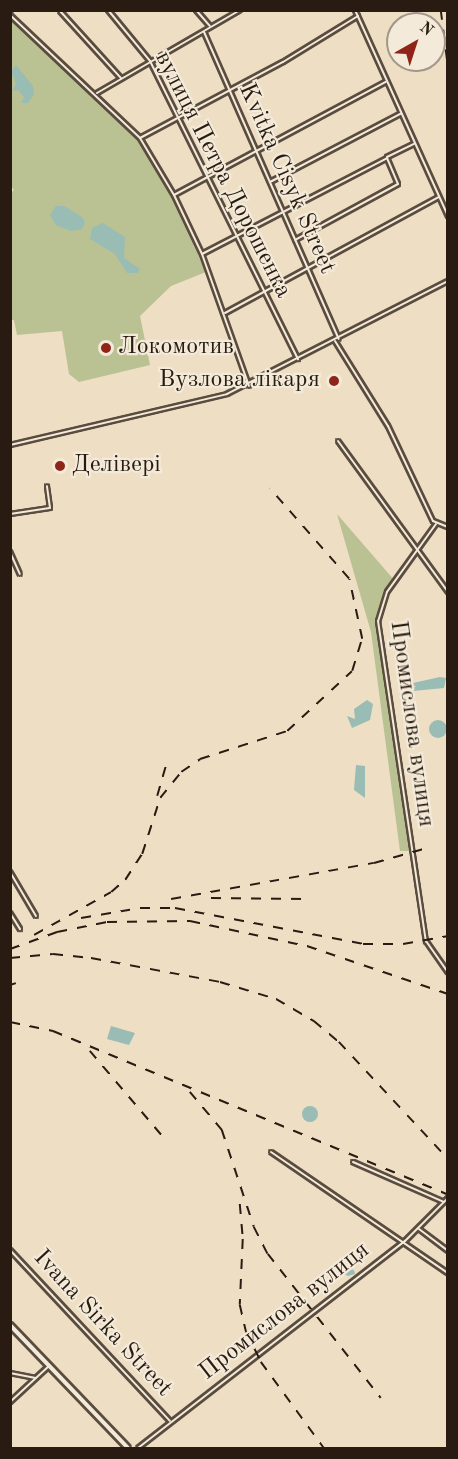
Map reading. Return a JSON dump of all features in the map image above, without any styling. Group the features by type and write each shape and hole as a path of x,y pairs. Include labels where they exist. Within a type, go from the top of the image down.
{"main road":[{"path":"10,1325 128,1449"}],"street":[{"name":"вулиця Петра Дорошенка","path":"108,10 150,61 209,175 263,293 298,360"},
{"path":"196,10 211,27"},
{"path":"96,94 240,10"},
{"path":"355,10 447,216"},
{"path":"60,11 121,78"},
{"path":"11,12 141,138 174,195 202,254 225,313 249,386"},
{"path":"141,138 229,91 358,16"},
{"name":"Kvitka Cisyk Street","path":"204,32 339,339"},
{"path":"174,195 386,82"},
{"path":"269,182 400,114"},
{"path":"202,254 414,144"},
{"path":"295,240 398,184 387,158"},
{"path":"225,313 439,197"},
{"path":"10,445 191,404 249,386 447,281"},
{"path":"335,341 388,426 436,524 447,526"},
{"path":"338,441 447,592"},
{"path":"10,514 50,508 47,486"},
{"name":"Промислова вулиця","path":"436,524 387,592 378,621 426,941 447,972"},
{"path":"10,552 20,574"},
{"path":"10,872 36,916"},
{"path":"10,913 20,928"},
{"path":"271,1152 405,1241 447,1273"},
{"path":"353,1162 444,1202"},
{"name":"Промислова вулиця","path":"138,1449 170,1421 405,1241 447,1198"},
{"path":"419,1229 447,1251"},
{"name":"Ivana Sirka Street","path":"10,1250 170,1421"},
{"path":"10,1402 49,1366"},
{"path":"10,1373 36,1378"}],"green space":[{"path":"11,20 139,140 171,196 206,272 171,286 140,316 150,365 79,382 69,374 62,331 17,335 14,320 10,320 10,194 14,190 10,185"},
{"path":"337,514 395,581 380,605 378,621 410,851 400,851 371,632"}],"water":[{"path":"16,65 33,86 34,94 28,103 21,103 24,97 18,90 12,91 16,84 11,71"},
{"path":"56,206 64,206 82,217 85,222 82,229 71,231 56,225 50,215"},
{"path":"103,223 125,237 124,258 140,269 138,273 127,273 115,254 90,239 92,228"},
{"path":"440,677 446,678 444,688 413,691 413,683"},
{"path":"367,700 373,704 370,720 352,728 347,716 355,719 354,709"},
{"path":"438,720 444,723 447,729 444,735 438,738 432,735 429,729 432,723"},
{"path":"356,765 365,766 365,798 354,790"},
{"path":"111,1026 135,1033 129,1045 107,1039"},
{"path":"307,1106 313,1106 318,1114 316,1120 307,1122 302,1117 302,1111"},
{"path":"340,1259 345,1268 354,1270 355,1274 348,1276 332,1267"}],"railway":[{"path":"441,10 448,66"},
{"path":"34,935 111,892 125,880 142,854 160,798 181,772 200,759 287,731 352,671 362,639 349,579 270,489"},
{"path":"157,796 167,760"},
{"path":"171,899 374,863 427,848"},
{"path":"211,898 307,899"},
{"path":"81,918 140,908 175,908 363,944 403,944 448,936"},
{"path":"10,949 57,932 107,922 190,921 307,946 448,994"},
{"path":"10,958 53,954 91,958 220,982 276,999 314,1021 339,1042 448,1159"},
{"path":"10,985 16,983"},
{"path":"10,1022 53,1031 448,1195"},
{"path":"90,1051 165,1139"},
{"path":"190,1092 222,1130 254,1227 268,1254 381,1398"},
{"path":"240,1204 243,1239 240,1305 246,1331 261,1362 324,1448"}],"place":[{"name":"Локомотив","path":"106,348"},
{"name":"Вузлова лікаря","path":"334,381"},
{"name":"Делівері","path":"60,466"}]}
